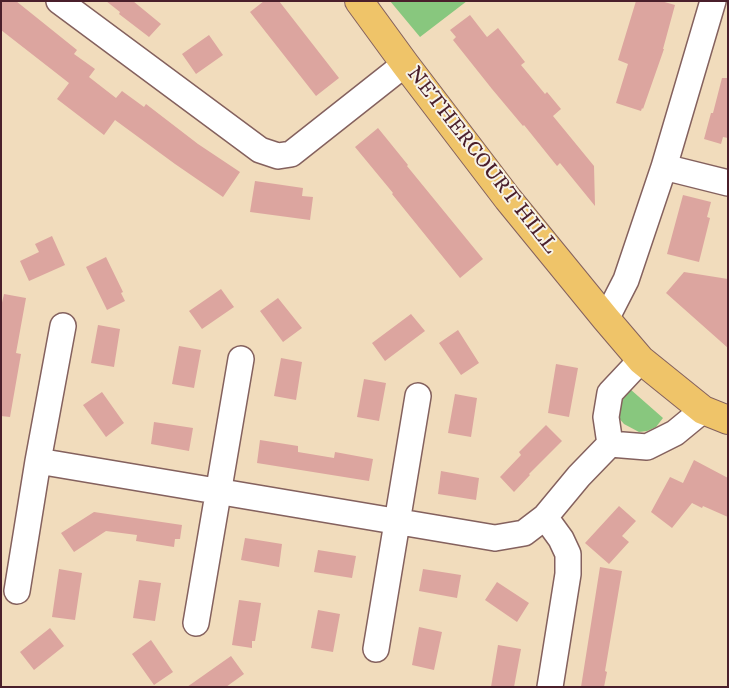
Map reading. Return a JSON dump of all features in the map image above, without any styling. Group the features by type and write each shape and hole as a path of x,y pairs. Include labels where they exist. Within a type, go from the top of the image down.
{"main road":[{"name":"NETHERCOURT HILL","path":"359,1 508,199 641,360 716,415"}],"street":[{"path":"59,1 260,150 278,156 291,154 405,64"},
{"path":"606,319 626,280 664,167 713,1"},
{"path":"664,167 728,183"},
{"path":"17,591 38,461 63,326"},
{"path":"196,623 241,359"},
{"path":"610,444 606,417 610,393 641,360"},
{"path":"376,650 418,396"},
{"path":"610,444 647,447 716,415"},
{"path":"38,461 495,538 524,533 545,517 579,476 610,444"},
{"path":"545,517 561,539 568,554 568,574 550,687"}],"green space":[{"path":"390,1 467,1 420,37"},
{"path":"630,389 663,418 656,427 639,432 624,424 618,417 620,396"}],"building":[{"path":"1,1 16,1 77,50 74,54 95,69 89,77 116,98 122,91 144,107 146,104 198,144 240,172 223,197 115,120 104,135 57,99 69,83 1,30"},
{"path":"106,1 133,1 161,24 149,37 119,14 120,12"},
{"path":"264,1 279,1 339,78 316,96 250,12"},
{"path":"636,1 661,1 675,5 664,49 641,111 616,103 628,64 618,60"},
{"path":"470,15 487,37 498,28 525,62 521,65 545,94 547,92 561,109 553,116 594,166 595,206 560,163 557,166 453,40 456,37 450,30"},
{"path":"209,35 223,55 196,74 182,54"},
{"path":"722,78 728,78 728,138 723,137 721,144 704,139"},
{"path":"378,128 483,259 460,278 355,147"},
{"path":"255,181 303,188 302,196 313,197 310,220 250,212"},
{"path":"683,195 711,202 707,217 710,218 699,262 667,254"},
{"path":"52,236 65,265 29,281 20,261 39,252 35,244"},
{"path":"106,257 123,292 121,293 125,301 107,310 86,267"},
{"path":"684,272 728,279 728,348 666,293"},
{"path":"221,289 234,307 202,329 189,311"},
{"path":"4,294 26,298 16,353 21,354 10,417 1,416 1,307"},
{"path":"278,298 302,328 283,342 260,311"},
{"path":"411,314 425,331 385,361 372,343"},
{"path":"98,325 120,329 114,367 91,363"},
{"path":"458,330 479,363 461,375 439,343"},
{"path":"179,346 201,350 194,388 172,384"},
{"path":"281,358 302,362 296,400 274,396"},
{"path":"556,364 578,368 569,417 548,413"},
{"path":"364,379 386,383 379,421 357,417"},
{"path":"102,392 124,423 106,437 83,405"},
{"path":"455,394 477,398 471,437 448,433"},
{"path":"154,422 193,428 189,451 151,444"},
{"path":"546,425 562,441 514,492 500,477 521,455 519,452"},
{"path":"260,440 298,446 298,452 334,458 335,452 373,459 369,481 257,463"},
{"path":"694,460 728,478 728,517 692,503 672,528 651,512 670,477 683,483"},
{"path":"441,471 479,478 476,500 438,494"},
{"path":"619,506 636,521 622,536 629,542 609,564 585,543"},
{"path":"94,512 182,525 180,539 175,539 174,547 136,541 137,535 106,531 74,552 61,533"},
{"path":"245,538 282,544 279,567 241,560"},
{"path":"318,550 356,556 352,578 314,572"},
{"path":"600,567 622,571 605,671 607,672 604,687 581,687"},
{"path":"59,569 82,573 75,620 52,617"},
{"path":"423,569 461,575 457,598 419,591"},
{"path":"139,580 161,583 155,621 133,618"},
{"path":"497,582 529,603 517,622 485,600"},
{"path":"239,600 261,603 255,641 252,641 252,648 232,645"},
{"path":"318,610 340,614 333,652 311,648"},
{"path":"419,627 442,632 434,670 412,665"},
{"path":"50,628 64,646 34,670 20,652"},
{"path":"151,640 173,672 154,685 132,654"},
{"path":"498,645 521,649 514,687 491,687"},
{"path":"231,656 244,674 226,687 187,687"}]}
